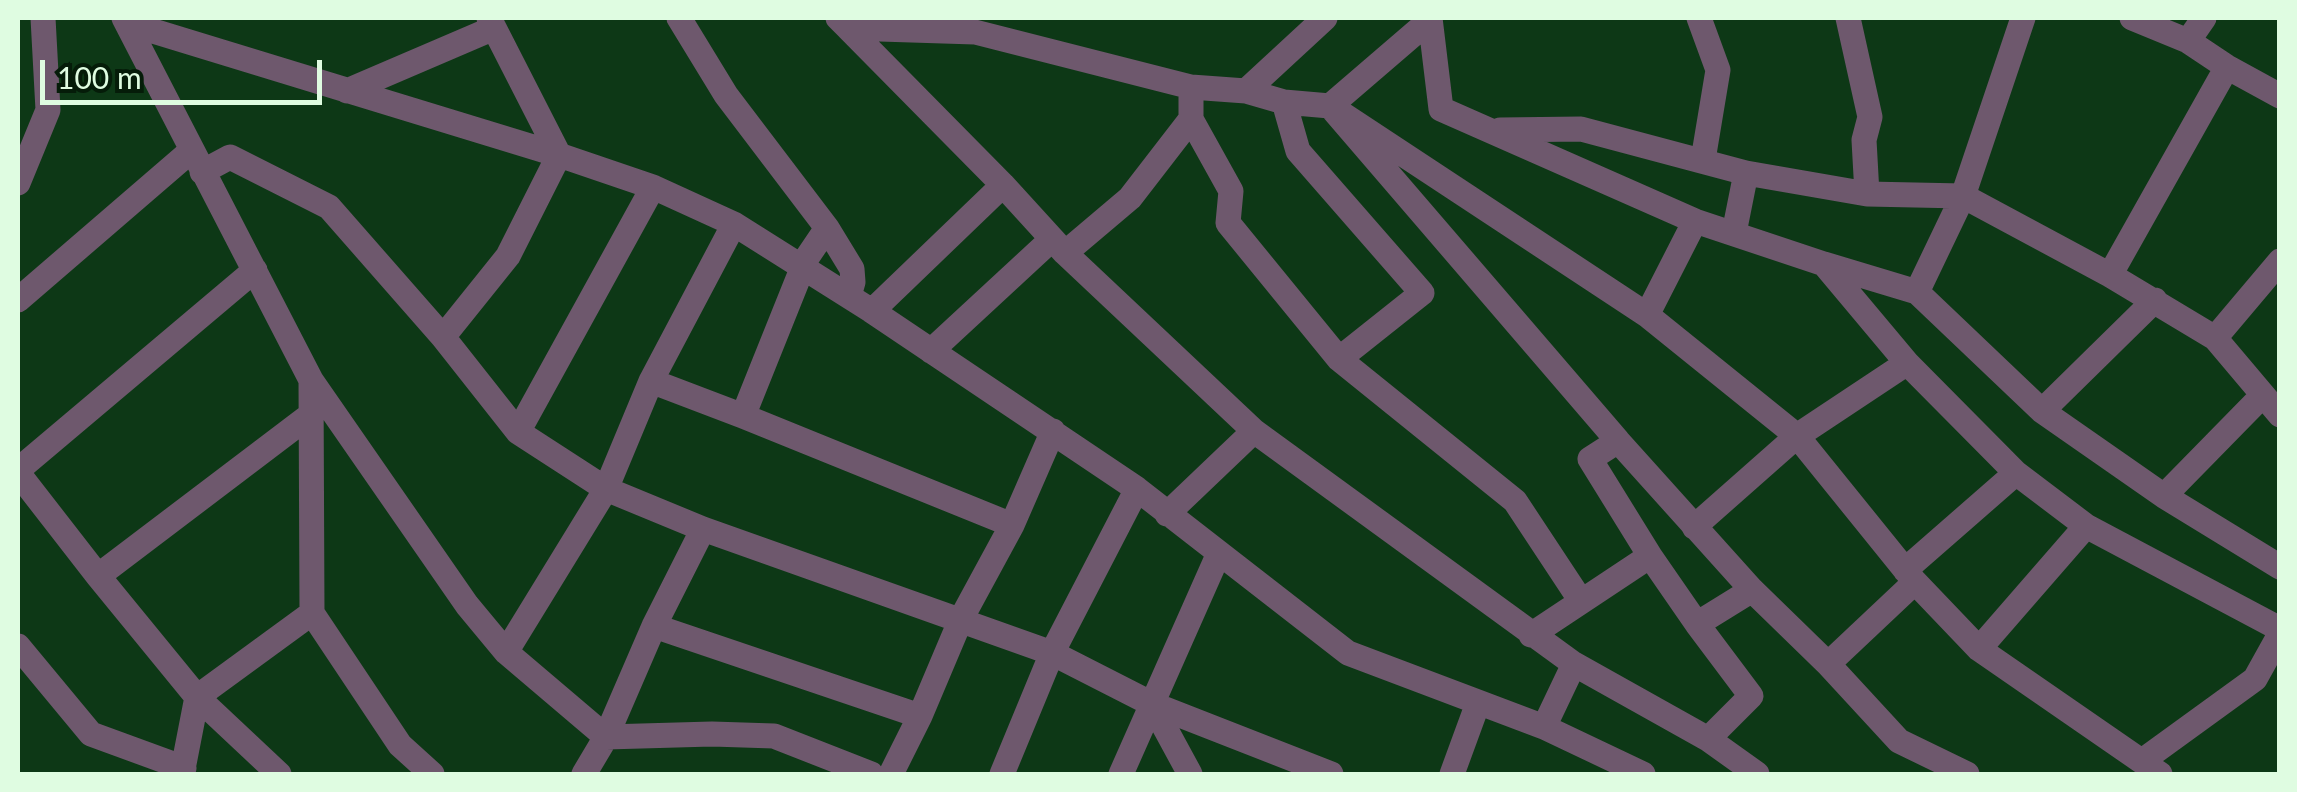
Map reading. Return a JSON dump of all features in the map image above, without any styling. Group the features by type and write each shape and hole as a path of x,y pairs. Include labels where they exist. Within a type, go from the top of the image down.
{"street":[{"path":"18,183 48,110 43,18"},
{"path":"679,18 726,95 827,228 852,268 848,296"},
{"path":"1246,91 1326,18"},
{"path":"1700,18 1718,70 1703,160"},
{"path":"1848,18 1870,117 1864,140 1867,194"},
{"path":"1917,292 1963,196 2023,18"},
{"path":"2132,18 2188,41 2280,96"},
{"path":"2188,41 2204,18"},
{"path":"1330,106 1430,19"},
{"path":"1430,19 1441,109 1695,221 1917,292 2042,411 2164,496 2280,567"},
{"path":"125,20 559,155 653,187 734,224 1138,489 1348,653 1544,727 1644,774"},
{"path":"125,20 310,380 467,605 506,652 606,736 774,736 871,774"},
{"path":"347,91 492,22 559,155"},
{"path":"843,23 975,25 1190,87 1246,91 1284,102 1330,106 1647,315 1797,436 1910,576 1979,649 2151,768 2255,679 2280,632 2086,526 2016,473 1907,363 1824,264"},
{"path":"843,23 1058,246 1254,431 1574,664 1708,739 1758,774"},
{"path":"2110,275 2227,67"},
{"path":"1190,87 1192,120 1231,191 1228,223 1339,359 1515,501 1581,602"},
{"path":"1284,102 1298,151 1422,292 1339,359"},
{"path":"1330,106 1618,441 1752,590 1899,741 1966,774"},
{"path":"931,350 1058,246 1130,198 1192,120"},
{"path":"1490,130 1580,129 1746,173 1867,194 1963,196 2110,275 2215,338 2271,406 2164,496"},
{"path":"443,337 508,256 559,155"},
{"path":"18,300 197,161 230,157 329,207 443,337 518,432 606,489 703,529 1052,652 1152,704 1331,774"},
{"path":"1734,234 1746,173"},
{"path":"872,311 1002,185"},
{"path":"518,432 653,187"},
{"path":"1647,315 1695,221"},
{"path":"506,652 606,489 651,382 734,224"},
{"path":"743,416 802,268 827,228"},
{"path":"2215,338 2280,261"},
{"path":"255,270 18,472 196,697 279,774"},
{"path":"2042,411 2155,300"},
{"path":"1694,527 1797,436 1907,363"},
{"path":"310,380 312,614 400,746 432,774"},
{"path":"651,382 1012,525"},
{"path":"98,576 309,416"},
{"path":"891,774 961,619 1012,525 1053,431"},
{"path":"1167,514 1254,431"},
{"path":"1618,441 1590,459 1650,556 1751,696 1708,739"},
{"path":"1828,664 1910,576 2016,473"},
{"path":"1002,774 1052,652 1138,489"},
{"path":"1979,649 2086,526"},
{"path":"584,774 606,736 654,626 703,529"},
{"path":"1121,774 1219,553"},
{"path":"1531,634 1650,556"},
{"path":"1697,624 1752,590"},
{"path":"18,646 91,734 183,771 196,697 312,614"},
{"path":"654,626 920,716"},
{"path":"1544,727 1574,664"},
{"path":"1152,704 1190,774"},
{"path":"1452,774 1478,704"}]}
